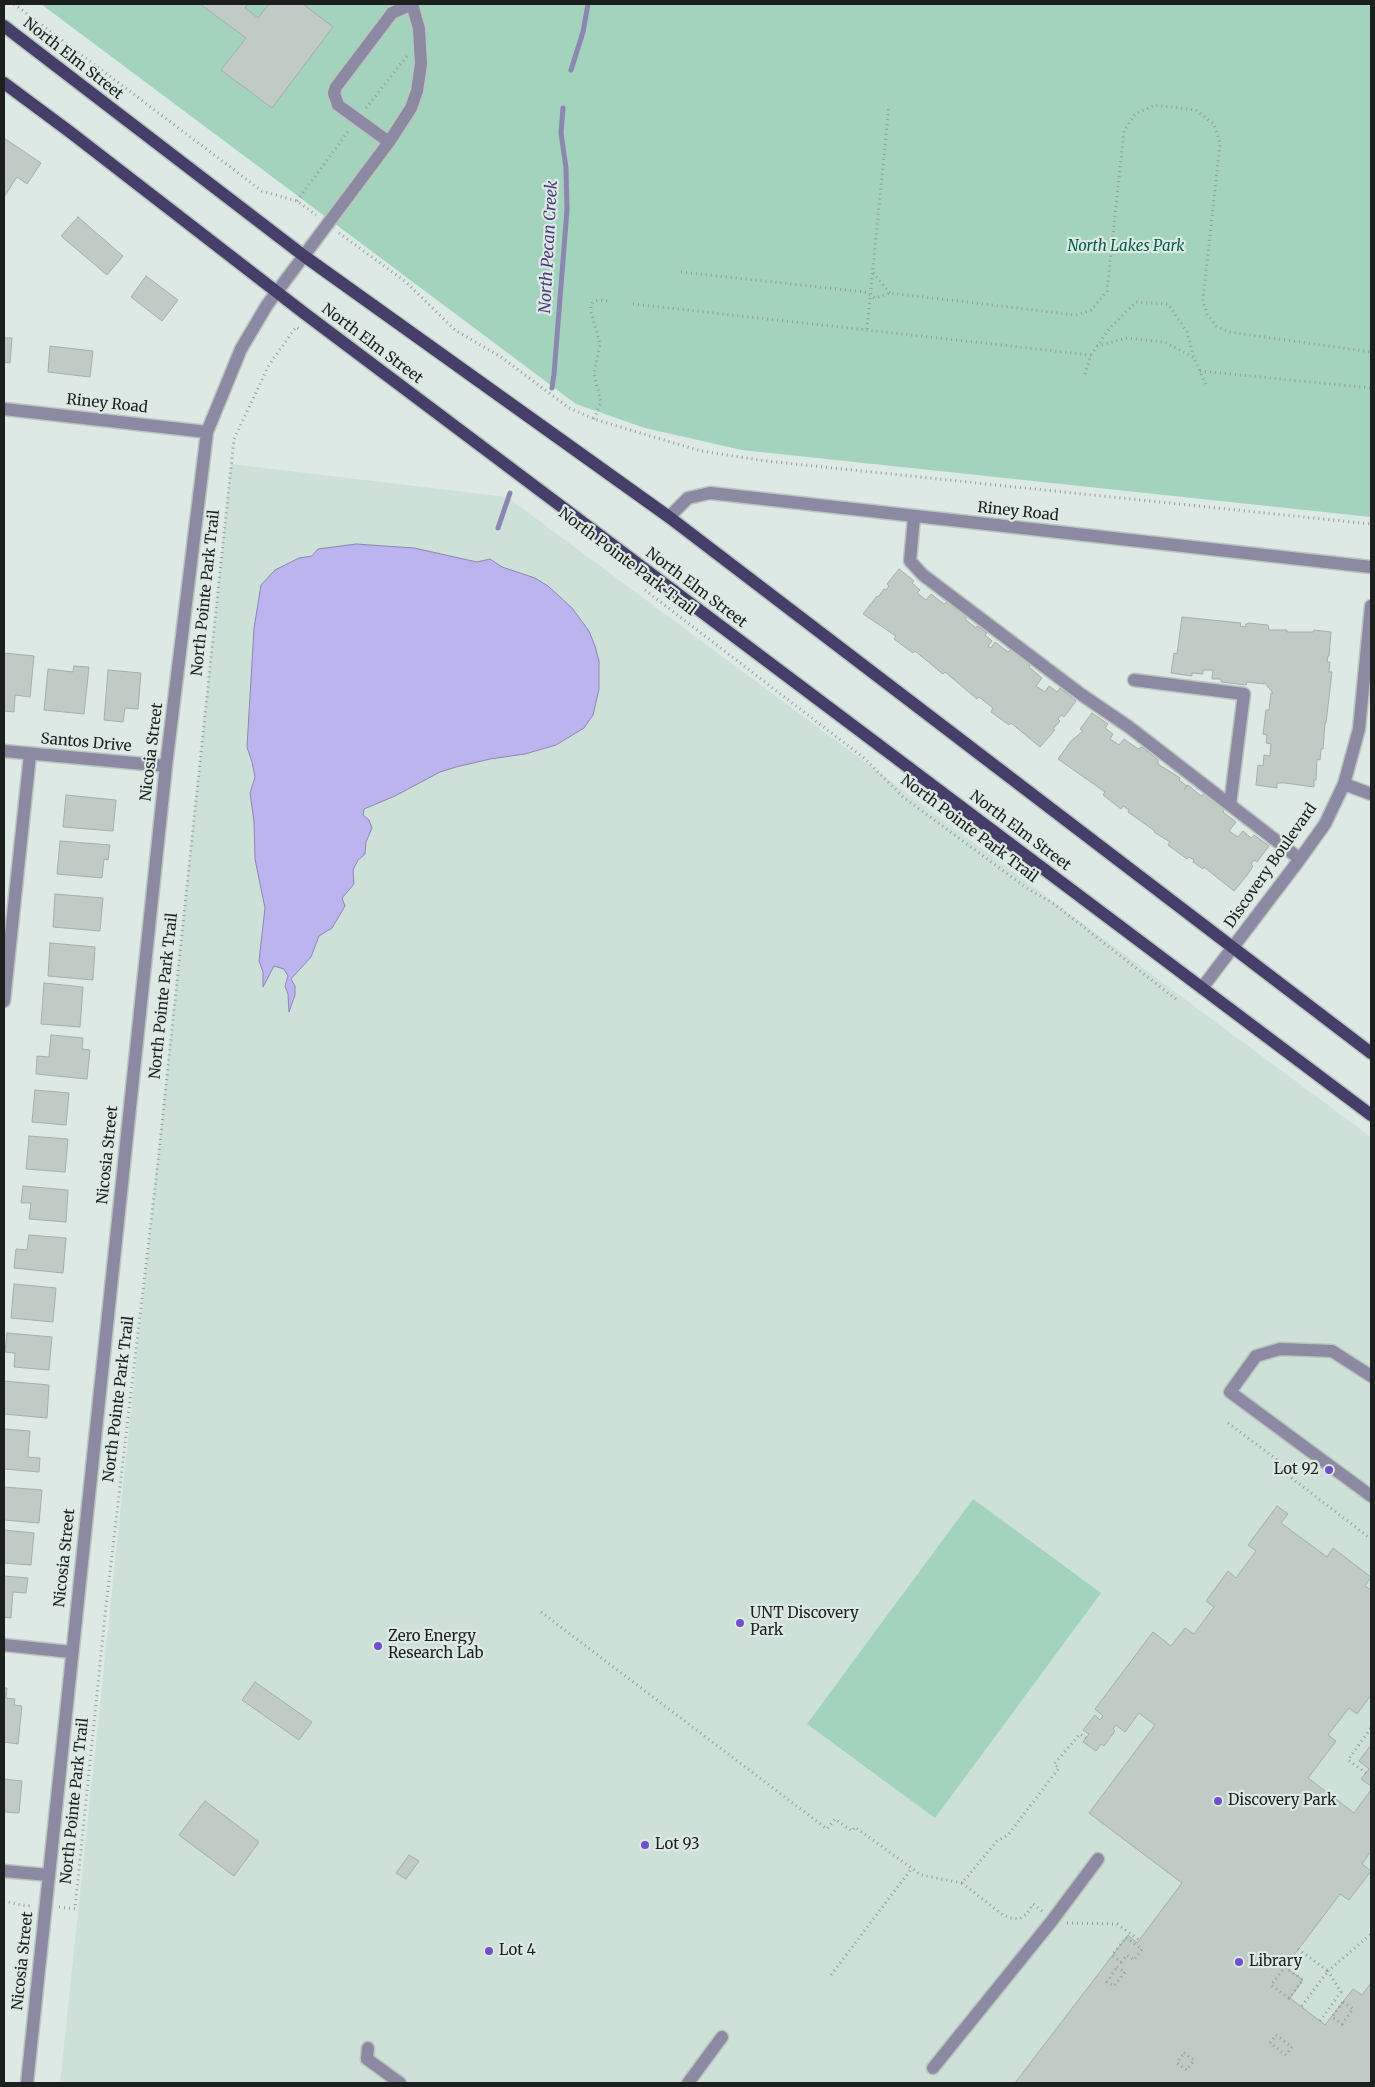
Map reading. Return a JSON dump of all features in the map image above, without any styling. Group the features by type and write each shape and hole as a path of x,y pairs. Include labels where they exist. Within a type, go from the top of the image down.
{"main road":[{"name":"North Elm Street","path":"4,26 304,256 669,517 1371,1053"},
{"name":"North Elm Street","path":"4,83 277,292 1371,1115"}],"street":[{"name":"Nicosia Street","path":"27,2083 166,766 207,432 241,349 277,292 389,142 412,108 418,91 421,50 419,29 412,4 392,13 336,86 334,93 338,105 389,142"},
{"name":"Riney Road","path":"4,409 207,432"},
{"name":"Riney Road","path":"669,517 688,498 710,494 1371,567"},
{"path":"914,517 910,562 915,568 1300,859"},
{"name":"Discovery Boulevard","path":"1202,988 1325,824 1344,784 1359,729 1371,606"},
{"path":"1134,680 1244,694 1230,805"},
{"name":"Santos Drive","path":"4,752 166,766"},
{"path":"4,1001 30,755"},
{"path":"1344,784 1371,794"},
{"path":"1369,1369 1332,1350 1280,1349 1256,1356 1230,1392 1371,1496"},
{"path":"4,1645 71,1652"},
{"path":"933,2068 1053,1919 1098,1859"},
{"path":"4,1871 48,1874"},
{"path":"688,2083 722,2037"},
{"path":"368,2048 367,2058 400,2083"}],"path":[{"path":"14,4 262,191 297,201 317,216"},
{"path":"681,272 865,292 875,298 890,293 1076,315 1091,310 1107,291 1124,131 1135,114 1155,104 1196,110 1214,124 1220,143 1203,300 1207,314 1216,326 1229,332 1371,352"},
{"path":"867,329 889,105"},
{"path":"339,233 406,282 455,330 501,357 569,408 594,419 701,451 749,458 1371,524"},
{"path":"873,273 890,293"},
{"path":"594,419 601,402 594,374 600,344 591,306 593,302 599,300 609,301"},
{"path":"1085,374 1092,355 1109,329 1136,302 1168,304 1188,332 1194,358 1206,385"},
{"path":"633,304 1092,355"},
{"name":"North Pointe Park Trail","path":"4,1900 21,1905 75,1909 106,1606 159,1145 234,439 269,365 296,327 304,333"},
{"path":"1098,346 1128,338 1164,342 1194,358"},
{"path":"1200,371 1371,388"},
{"name":"North Pointe Park Trail","path":"643,588 864,758 903,797 1028,889 1054,904 1177,1000"},
{"path":"1228,1423 1280,1462 1276,1466 1371,1539"},
{"path":"541,1612 828,1829 835,1819 852,1831 855,1827 920,1875 962,1884 1003,1916 1019,1918 1027,1914 1034,1904 1059,1923 1117,1924 1139,1940"},
{"path":"1366,1773 1348,1760 1371,1728"},
{"path":"962,1884 997,1841 1008,1835 1059,1768 1054,1764 1080,1734 1086,1738"},
{"path":"831,1975 912,1868"},
{"path":"1301,2006 1328,1971 1371,1934"},
{"path":"1126,1938 1142,1950 1134,1960 1127,1955 1121,1962 1112,1955 1126,1938"},
{"path":"1298,1949 1328,1971 1341,1992 1320,2021"},
{"path":"1117,1967 1125,1972 1114,1986 1107,1982 1117,1967"},
{"path":"1285,1967 1303,1980 1289,1998 1271,1985 1285,1967"},
{"path":"1343,2002 1353,2009 1342,2024 1332,2017 1343,2002"},
{"path":"1276,2035 1292,2047 1286,2055 1270,2043 1276,2035"},
{"path":"1184,2052 1194,2060 1187,2070 1177,2063 1184,2052"}],"shaded area":[{"name":"UNT Discovery Park","path":"231,464 507,497 1371,1137 1371,2083 60,2083"},
{"path":"356,544 414,548 477,562 490,559 502,567 535,578 548,586 572,608 589,631 599,661 599,689 593,715 584,728 556,745 525,754 490,759 440,772 395,796 364,809 363,815 369,820 372,828 366,842 365,854 358,860 353,870 354,884 342,898 345,906 332,928 319,936 311,957 291,979 295,986 295,995 289,1012 288,994 285,986 288,976 284,969 274,966 263,987 263,972 259,961 265,908 255,859 254,822 250,793 255,777 247,747 254,628 261,585 275,570 299,558 312,556 318,549"}],"green space":[{"name":"North Lakes Park","path":"41,4 1371,4 1371,517 742,450 645,428 576,404"},
{"path":"973,1499 1101,1593 935,1818 807,1724"}],"building":[{"path":"200,4 248,4 245,8 258,18 269,4 303,4 333,27 272,108 221,70 246,38"},
{"path":"4,138 41,163 27,184 17,177 4,197"},
{"path":"78,217 123,256 107,275 61,236"},
{"path":"146,276 178,300 162,321 131,297"},
{"path":"4,338 12,338 10,363 4,362"},
{"path":"50,346 93,351 90,377 48,372"},
{"path":"899,569 914,581 912,583 920,590 917,593 926,600 931,594 944,604 948,601 966,614 965,619 976,628 977,626 987,633 985,635 992,641 988,646 991,648 995,642 1008,652 1011,649 1031,662 1029,667 1042,678 1036,686 1045,692 1049,686 1057,692 1060,688 1076,701 1064,717 1061,715 1058,719 1060,721 1053,729 1055,730 1040,747 1011,723 1009,725 991,712 993,708 979,697 977,699 945,672 943,674 915,651 913,653 894,639 896,636 863,614 877,596 884,589 886,590 889,586 887,584"},
{"path":"1182,617 1241,623 1240,626 1245,627 1249,623 1268,625 1269,630 1287,630 1287,632 1313,632 1314,630 1331,632 1327,662 1330,662 1329,672 1332,672 1323,749 1321,749 1320,760 1317,759 1314,787 1285,783 1277,783 1277,788 1256,785 1258,765 1263,766 1264,755 1270,756 1271,744 1266,743 1267,735 1263,734 1266,710 1269,710 1271,693 1273,693 1264,682 1264,684 1247,682 1246,685 1221,682 1221,679 1212,679 1213,670 1203,670 1203,674 1192,673 1192,676 1171,673 1174,653 1177,654"},
{"path":"4,653 34,656 30,697 15,695 14,712 4,711"},
{"path":"74,666 89,667 84,714 44,710 48,669 73,672"},
{"path":"108,670 141,673 138,709 125,708 123,722 104,720"},
{"path":"1092,713 1108,724 1105,728 1113,734 1110,739 1119,745 1124,739 1138,749 1142,747 1158,760 1158,764 1180,778 1179,780 1187,786 1184,790 1188,785 1201,796 1206,793 1225,808 1223,812 1236,822 1229,831 1238,837 1243,831 1251,838 1254,835 1269,846 1257,862 1254,860 1248,874 1234,891 1204,867 1203,869 1193,862 1194,860 1189,857 1187,859 1168,845 1170,842 1128,812 1129,810 1123,806 1121,809 1103,795 1105,792 1058,759 1071,741 1083,731 1080,729"},
{"path":"66,795 116,800 113,831 63,827"},
{"path":"60,841 110,845 108,860 104,859 102,878 57,874"},
{"path":"55,894 103,898 100,931 53,927"},
{"path":"50,943 95,947 93,980 48,976"},
{"path":"44,983 83,987 80,1027 41,1024"},
{"path":"51,1035 83,1038 82,1049 90,1050 87,1079 36,1074 37,1056 49,1057"},
{"path":"35,1090 69,1093 66,1125 32,1122"},
{"path":"29,1136 68,1139 65,1172 26,1169"},
{"path":"23,1186 68,1190 66,1222 29,1219 31,1203 21,1203"},
{"path":"29,1235 66,1238 63,1273 14,1268 16,1249 27,1250"},
{"path":"14,1284 56,1288 53,1322 11,1318"},
{"path":"7,1333 52,1337 49,1370 14,1367 15,1353 5,1352"},
{"path":"4,1381 49,1385 47,1418 4,1414"},
{"path":"4,1429 30,1431 28,1457 40,1458 39,1472 4,1469"},
{"path":"4,1487 42,1490 39,1523 4,1520"},
{"name":"Discovery Park","path":"1277,1506 1288,1514 1281,1523 1327,1557 1333,1548 1371,1577 1365,1586 1371,1590 1371,1695 1357,1714 1349,1708 1328,1735 1336,1741 1308,1778 1354,1813 1371,1790 1371,1851 1362,1864 1371,1871 1349,1900 1340,1894 1285,1967 1303,1980 1290,1998 1325,2025 1353,1989 1362,1995 1371,1983 1371,2083 1015,2083 1128,1935 1137,1943 1182,1883 1089,1813 1155,1725 1139,1713 1125,1732 1116,1725 1113,1729 1115,1731 1104,1746 1101,1744 1096,1751 1083,1742 1089,1734 1083,1730 1095,1715 1100,1720 1103,1716 1095,1709 1153,1632 1171,1646 1185,1628 1194,1634 1214,1607 1206,1601 1228,1571 1236,1578 1256,1551 1248,1545"},
{"path":"4,1530 34,1533 31,1565 4,1563"},
{"path":"4,1576 28,1578 26,1593 13,1592 11,1618 4,1617"},
{"path":"255,1682 312,1722 299,1740 242,1700"},
{"path":"4,1688 7,1688 6,1698 15,1699 14,1705 22,1706 18,1744 4,1742"},
{"name":"Discovery Park","path":"1371,1745 1371,1786 1361,1779 1369,1769 1359,1761"},
{"path":"4,1779 22,1781 19,1813 4,1812"},
{"path":"205,1801 259,1842 234,1876 179,1835"},
{"path":"409,1855 419,1861 406,1879 396,1873"}],"waterway":[{"name":"North Pecan Creek","path":"571,70 583,32 588,4"},
{"name":"North Pecan Creek","path":"552,388 567,210 566,168 561,133 563,108"},
{"name":"North Pecan Creek","path":"498,528 510,493"}],"place":[{"name":"Lot 92","path":"1329,1470"},
{"name":"UNT Discovery Park","path":"740,1623"},
{"name":"Zero Energy Research Lab","path":"378,1646"},
{"name":"Discovery Park","path":"1218,1801"},
{"name":"Lot 93","path":"645,1845"},
{"name":"Lot 4","path":"489,1951"},
{"name":"Library","path":"1239,1962"}]}
